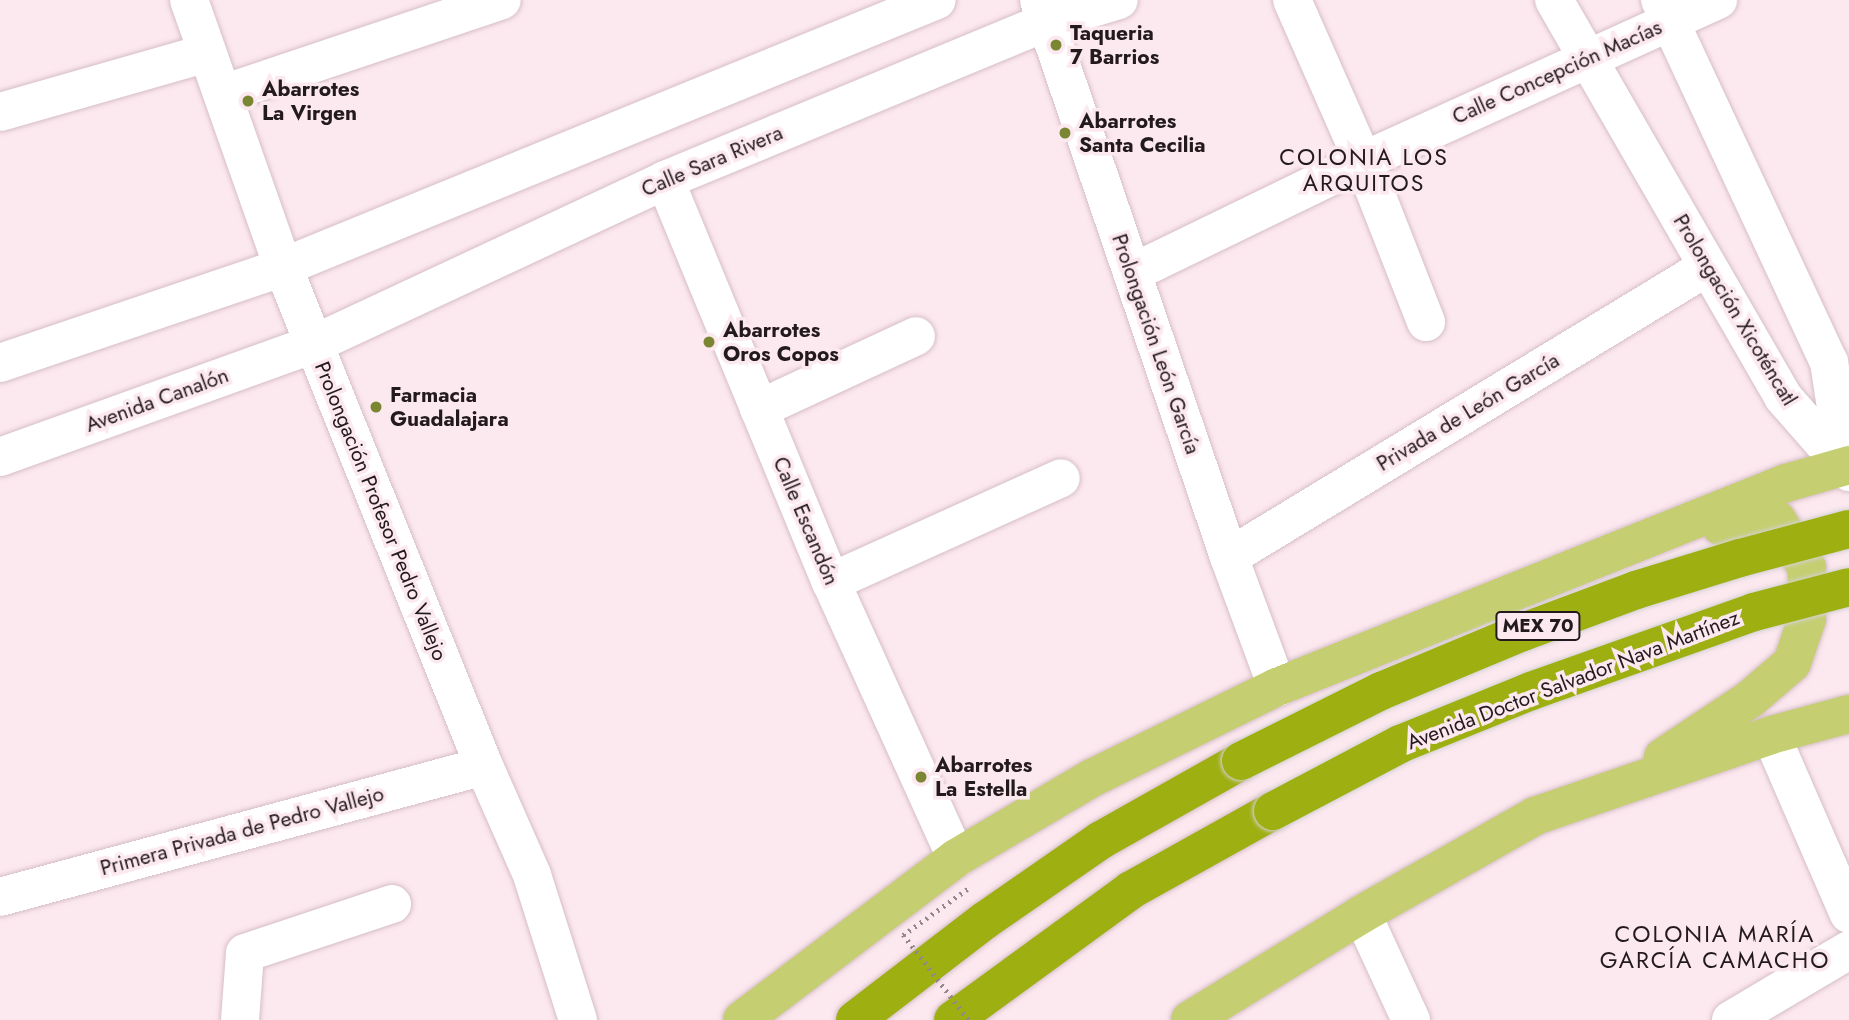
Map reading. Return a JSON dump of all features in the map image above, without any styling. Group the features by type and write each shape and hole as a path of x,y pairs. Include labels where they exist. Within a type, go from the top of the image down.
{"highway":[{"name":"MEX 70","path":"855,1020 970,889 1101,840 1241,761 1381,691 1523,632 1636,590 1740,558 1849,529"},
{"name":"Avenida Doctor Salvador Nava Martínez","path":"953,1020 1131,890 1400,744 1531,691 1754,612 1849,587"},
{"path":"832,1020 970,889"},
{"path":"967,1020 1000,985"}],"main road":[{"path":"742,1020 970,889 1092,778 1277,687 1786,483 1848,468"},
{"path":"1621,786 1750,699 1792,663 1807,620 1807,568 1777,520 1765,515 1670,538 1639,540"},
{"path":"1190,1020 1362,914 1535,816 1771,735 1849,714"}],"street":[{"name":"Prolongación Profesor Pedro Vallejo","path":"189,0 283,267 484,766 532,875 578,1020"},
{"path":"223,94 502,0"},
{"path":"0,363 283,267 937,0"},
{"name":"Calle Sara Rivera","path":"314,344 665,180 1042,11 1119,0"},
{"path":"1292,0 1363,161 1426,322"},
{"name":"Prolongación Xicoténcatl","path":"1554,0 1585,58 1783,397 1848,468"},
{"name":"Calle Concepción Macías","path":"1132,273 1363,161 1585,58 1664,10 1718,0"},
{"path":"1664,10 1829,362 1848,468"},
{"name":"Prolongación León García","path":"1042,11 1229,557 1277,687"},
{"path":"0,112 207,53"},
{"name":"Calle Escandón","path":"665,180 831,582 970,889"},
{"name":"Privada de León García","path":"1229,557 1707,267"},
{"path":"759,408 916,336"},
{"name":"Avenida Canalón","path":"0,457 314,344"},
{"path":"831,582 1060,478"},
{"path":"1771,735 1849,914"},
{"name":"Primera Privada de Pedro Vallejo","path":"0,897 484,766"},
{"path":"240,1020 245,953 392,904"},
{"path":"1362,914 1411,1020"},
{"path":"1731,1020 1849,950"}],"path":[{"path":"967,1020 903,934 970,889"}],"place":[{"name":"Taqueria 7 Barrios","path":"1056,45"},
{"name":"Abarrotes La Virgen","path":"248,101"},
{"name":"Abarrotes Santa Cecilia","path":"1065,133"},
{"name":"Abarrotes Oros Copos","path":"709,342"},
{"name":"Farmacia Guadalajara","path":"376,407"},
{"name":"Abarrotes La Estella","path":"921,777"}],"district":[{"name":"COLONIA LOS ARQUITOS","path":"1364,170"},
{"name":"COLONIA MARÍA GARCÍA CAMACHO","path":"1715,947"}]}
